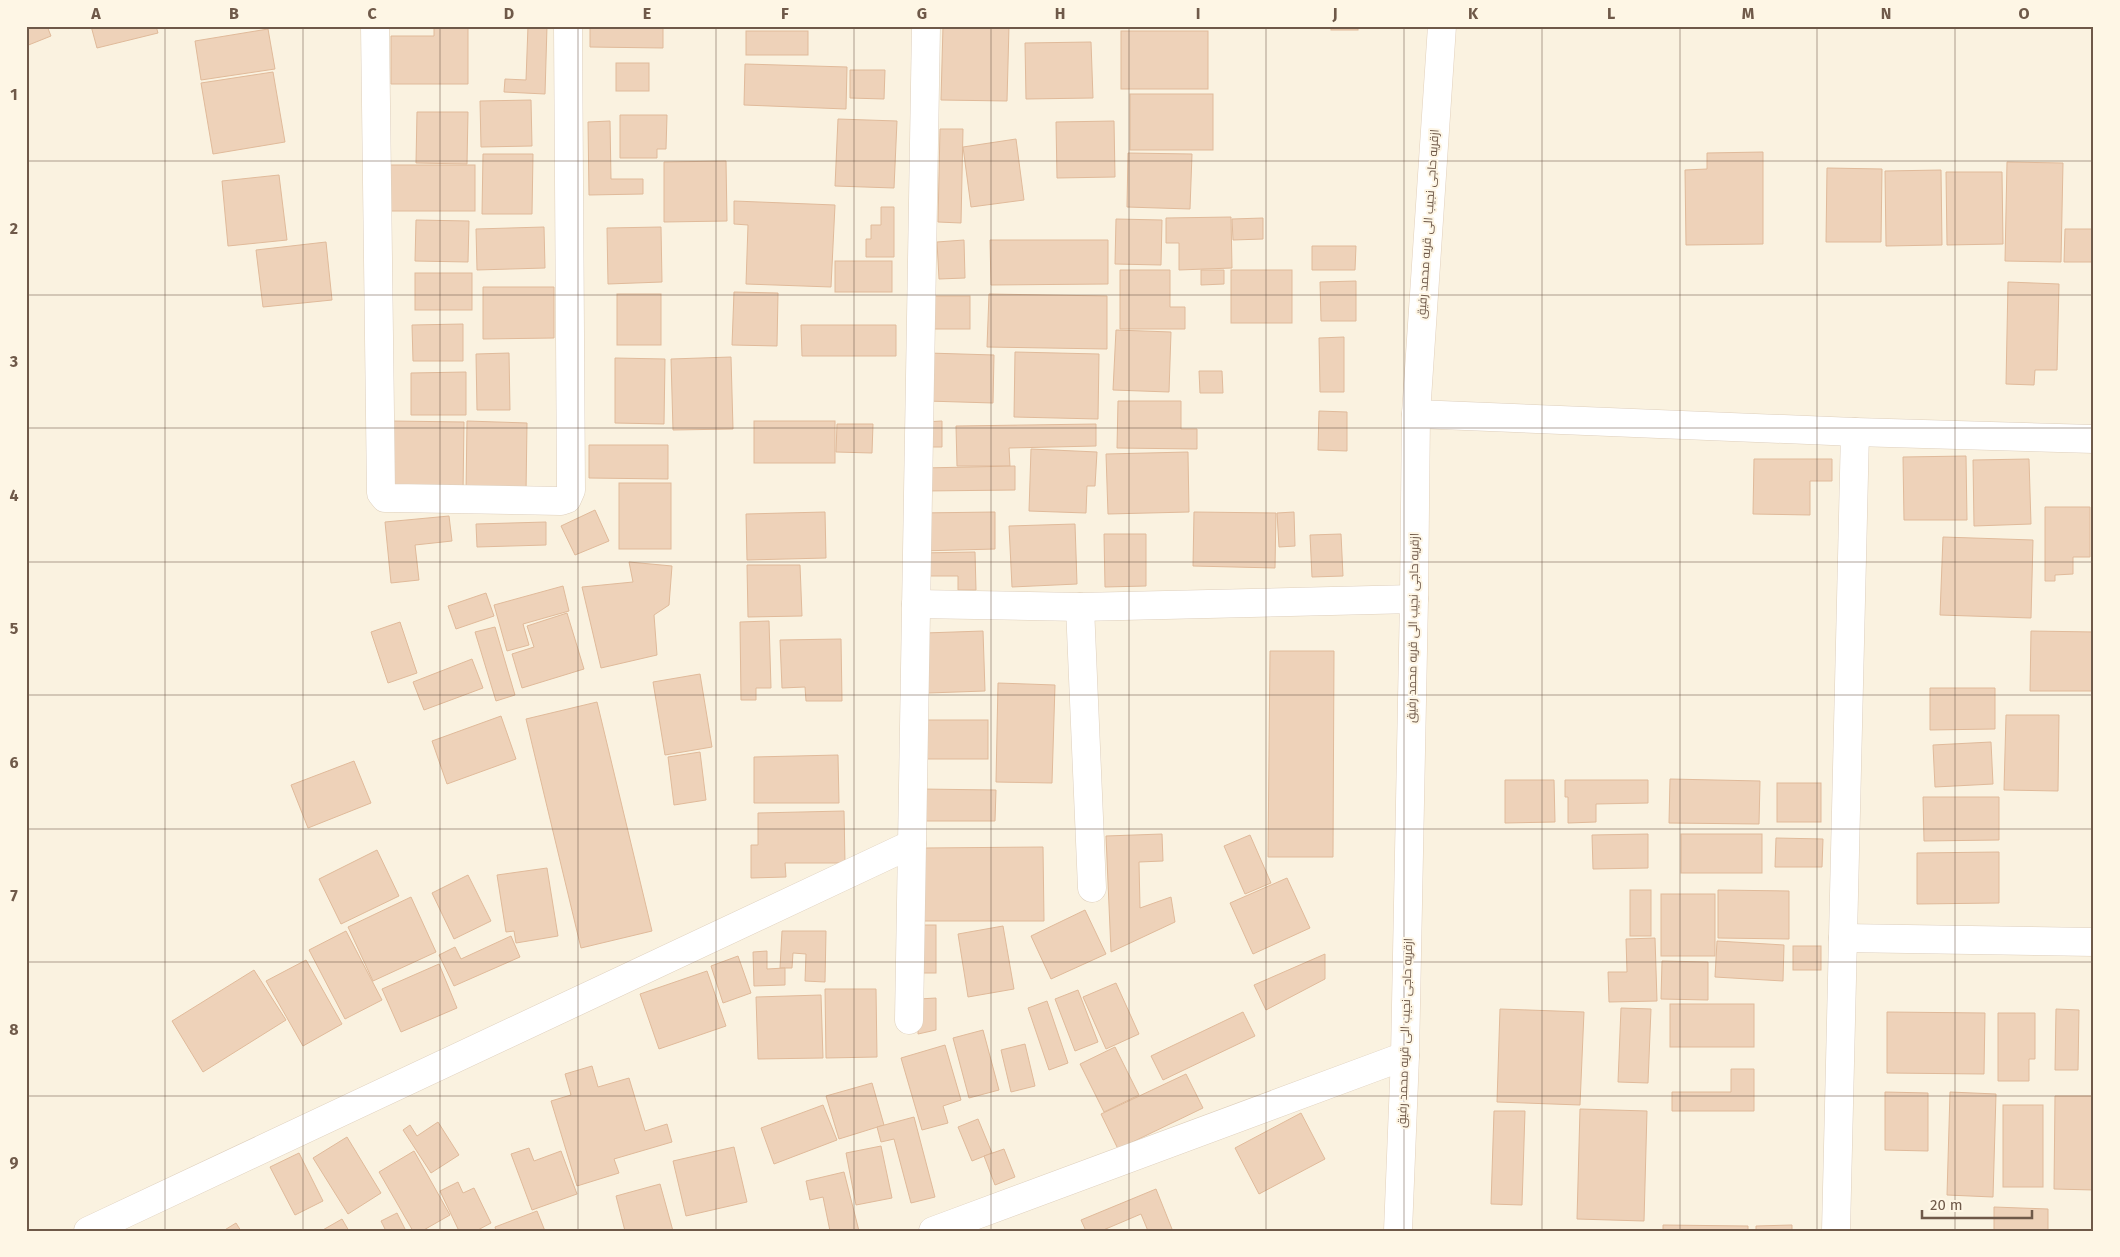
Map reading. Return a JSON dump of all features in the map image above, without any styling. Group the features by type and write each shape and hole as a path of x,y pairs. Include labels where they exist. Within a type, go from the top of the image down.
{"street":[{"path":"375,26 381,493 385,498 562,501 567,499 571,490 568,26"},
{"path":"909,1020 926,26"},
{"name":"ازقریه حاجی نجیب الی قریه محمد رفیق","path":"1398,1231 1405,1056 1416,414 1442,26"},
{"path":"1416,414 1855,432 2094,439"},
{"path":"1836,1231 1855,432"},
{"path":"916,604 1080,607 1414,599"},
{"path":"1080,607 1092,888"},
{"path":"88,1231 912,844"},
{"path":"1843,938 2094,942"},
{"path":"933,1231 1405,1056"}],"building":[{"path":"26,26 47,26 51,36 26,46"},
{"path":"91,26 156,26 158,33 97,48"},
{"path":"434,26 468,26 468,84 391,84 391,36 434,36"},
{"path":"528,26 547,26 545,94 504,92 505,79 526,80"},
{"path":"590,26 663,26 663,48 590,47"},
{"path":"943,26 1009,26 1007,101 941,100"},
{"path":"1123,26 1186,26 1186,28 1123,28"},
{"path":"1331,26 1358,26 1358,30 1331,30"},
{"path":"268,29 275,69 201,80 195,41"},
{"path":"746,31 808,31 808,55 746,55"},
{"path":"1121,31 1208,31 1208,89 1121,89"},
{"path":"1091,42 1093,98 1026,99 1025,43"},
{"path":"616,63 649,63 649,91 616,91"},
{"path":"745,64 847,67 846,109 744,105"},
{"path":"850,70 885,70 884,99 850,98"},
{"path":"273,72 285,142 213,154 201,83"},
{"path":"1130,94 1213,94 1213,150 1130,150"},
{"path":"531,100 532,146 481,147 480,101"},
{"path":"417,112 468,112 467,164 416,163"},
{"path":"620,115 667,115 666,149 657,149 657,158 620,158"},
{"path":"838,119 897,121 894,188 835,186"},
{"path":"610,121 611,179 643,179 643,194 589,195 588,122"},
{"path":"1114,121 1115,177 1057,178 1056,122"},
{"path":"940,129 963,129 961,223 938,222"},
{"path":"1016,139 1024,200 971,207 963,147"},
{"path":"1763,152 1763,244 1686,245 1685,170 1707,169 1707,153"},
{"path":"1128,153 1192,154 1190,209 1127,207"},
{"path":"483,154 533,154 532,214 482,214"},
{"path":"726,161 727,221 664,222 664,162"},
{"path":"2007,162 2063,163 2061,262 2005,261"},
{"path":"390,165 475,165 475,211 390,211"},
{"path":"1827,168 1882,169 1881,242 1826,242"},
{"path":"1941,170 1942,245 1886,246 1885,171"},
{"path":"1946,172 2002,172 2003,244 1947,245"},
{"path":"279,175 287,240 228,246 222,181"},
{"path":"734,201 835,205 831,287 746,284 748,225 734,224"},
{"path":"881,207 894,207 894,257 866,257 866,239 871,239 871,225 881,225"},
{"path":"1231,217 1232,268 1179,270 1179,243 1166,243 1166,218"},
{"path":"1263,218 1263,239 1233,240 1232,219"},
{"path":"1116,219 1162,220 1161,265 1115,264"},
{"path":"416,220 469,221 468,262 415,261"},
{"path":"544,227 545,268 477,270 476,229"},
{"path":"661,227 662,282 608,284 607,228"},
{"path":"2065,229 2094,229 2094,262 2064,262"},
{"path":"964,240 965,278 939,279 937,242"},
{"path":"990,240 1108,240 1108,284 991,285"},
{"path":"326,242 332,300 263,307 256,250"},
{"path":"1312,246 1356,246 1355,270 1312,270"},
{"path":"835,261 892,261 892,292 835,292"},
{"path":"1120,270 1170,270 1170,307 1185,307 1185,329 1120,329"},
{"path":"1201,270 1224,270 1224,284 1201,285"},
{"path":"1231,270 1292,270 1292,323 1231,323"},
{"path":"415,273 472,273 472,310 415,310"},
{"path":"1356,281 1356,321 1321,321 1320,282"},
{"path":"2008,282 2059,284 2057,370 2035,370 2034,385 2006,384"},
{"path":"483,287 554,287 554,338 483,339"},
{"path":"734,292 778,293 777,346 732,345"},
{"path":"617,294 661,294 661,345 617,345"},
{"path":"989,294 1107,296 1107,349 987,347"},
{"path":"933,296 970,296 970,329 933,329"},
{"path":"463,324 463,361 413,361 412,325"},
{"path":"801,325 896,325 896,356 802,356"},
{"path":"1116,330 1171,332 1169,392 1113,390"},
{"path":"1344,337 1344,392 1320,392 1319,338"},
{"path":"1015,352 1099,354 1098,419 1014,417"},
{"path":"509,353 510,410 477,410 476,354"},
{"path":"928,353 994,355 993,403 927,401"},
{"path":"731,357 733,429 673,430 671,359"},
{"path":"615,358 665,359 664,424 615,423"},
{"path":"1199,371 1222,371 1223,393 1200,393"},
{"path":"466,372 466,415 411,415 411,373"},
{"path":"1118,401 1181,401 1181,429 1197,429 1197,449 1117,448"},
{"path":"1319,411 1347,412 1347,451 1318,450"},
{"path":"392,421 464,422 463,493 391,491"},
{"path":"467,421 527,423 526,493 466,493"},
{"path":"754,421 835,421 835,463 754,463"},
{"path":"942,421 942,447 925,447 924,422"},
{"path":"837,424 873,424 872,453 836,452"},
{"path":"1096,424 1096,446 1009,448 1010,466 957,466 956,426"},
{"path":"589,445 668,445 668,479 589,478"},
{"path":"1031,449 1097,452 1095,486 1087,486 1086,513 1029,511"},
{"path":"1188,452 1189,512 1108,514 1106,454"},
{"path":"1966,456 1967,520 1904,520 1903,457"},
{"path":"1754,459 1832,459 1832,481 1810,481 1810,515 1753,514"},
{"path":"2029,459 2031,524 1974,526 1973,460"},
{"path":"1015,466 1015,490 924,491 924,468"},
{"path":"619,483 671,483 671,549 619,549"},
{"path":"2045,507 2090,507 2090,557 2073,557 2073,574 2055,575 2055,581 2045,581"},
{"path":"595,510 609,541 575,555 561,526"},
{"path":"825,512 826,558 747,560 746,514"},
{"path":"995,512 995,549 920,551 919,513"},
{"path":"1194,512 1276,513 1275,568 1193,566"},
{"path":"1294,512 1295,546 1279,547 1277,513"},
{"path":"449,516 452,541 415,545 419,580 391,583 385,522"},
{"path":"546,522 546,545 477,547 476,524"},
{"path":"1075,524 1077,584 1012,587 1009,526"},
{"path":"1104,534 1146,534 1146,586 1105,587"},
{"path":"1341,534 1343,576 1312,577 1310,535"},
{"path":"1943,537 2033,540 2031,618 1940,615"},
{"path":"975,552 976,590 958,590 958,576 920,576 920,553"},
{"path":"629,562 672,566 669,605 654,615 657,655 601,668 582,587 633,582"},
{"path":"747,565 800,565 802,616 748,617"},
{"path":"563,586 569,611 523,624 529,645 507,651 494,605"},
{"path":"486,593 494,616 456,629 448,606"},
{"path":"567,613 584,669 522,688 512,654 534,647 527,626"},
{"path":"769,621 771,688 756,688 756,700 741,700 740,622"},
{"path":"400,622 417,673 388,683 371,632"},
{"path":"495,627 515,695 496,701 475,632"},
{"path":"983,631 985,691 928,693 925,633"},
{"path":"2031,631 2094,632 2094,691 2030,691"},
{"path":"841,639 842,701 806,701 805,687 782,688 780,640"},
{"path":"1270,651 1334,651 1333,857 1268,857"},
{"path":"472,659 483,688 424,710 413,682"},
{"path":"700,674 712,747 665,755 653,682"},
{"path":"998,683 1055,685 1052,783 996,782"},
{"path":"1930,688 1995,688 1995,729 1930,730"},
{"path":"597,702 652,931 581,948 526,719"},
{"path":"2006,715 2059,715 2058,791 2004,790"},
{"path":"501,716 516,759 447,784 432,741"},
{"path":"918,720 988,720 988,759 918,759"},
{"path":"1991,742 1993,784 1935,787 1933,745"},
{"path":"700,752 706,800 674,805 668,757"},
{"path":"838,755 839,803 754,803 754,757"},
{"path":"354,761 371,803 308,828 291,785"},
{"path":"1670,779 1760,781 1759,824 1669,823"},
{"path":"1505,780 1554,780 1555,822 1505,823"},
{"path":"1565,780 1648,780 1648,803 1596,804 1596,822 1568,823 1568,797 1565,797"},
{"path":"1777,783 1821,783 1821,822 1777,822"},
{"path":"920,789 996,790 995,821 920,821"},
{"path":"1923,797 1999,797 1999,840 1924,841"},
{"path":"844,811 845,863 785,863 786,877 751,878 751,845 758,845 758,813"},
{"path":"1162,834 1163,861 1139,862 1140,908 1171,897 1175,922 1111,952 1106,836"},
{"path":"1648,834 1648,868 1593,869 1592,835"},
{"path":"1681,834 1762,834 1762,873 1681,873"},
{"path":"1250,835 1271,883 1245,894 1224,846"},
{"path":"1776,838 1823,839 1822,867 1775,867"},
{"path":"1043,847 1044,921 924,921 924,848"},
{"path":"377,850 399,896 341,924 319,879"},
{"path":"1999,852 1999,903 1917,904 1917,853"},
{"path":"547,868 558,936 516,943 514,931 506,932 497,875"},
{"path":"468,875 491,921 454,939 432,893"},
{"path":"1287,878 1310,928 1253,954 1230,903"},
{"path":"1630,890 1651,890 1651,936 1630,936"},
{"path":"1718,890 1789,891 1789,939 1718,938"},
{"path":"1661,894 1715,894 1715,956 1661,956"},
{"path":"411,897 436,952 373,981 348,927"},
{"path":"1085,910 1106,954 1051,979 1031,936"},
{"path":"917,925 936,925 936,973 917,973"},
{"path":"1003,926 1014,989 968,997 958,934"},
{"path":"346,931 382,1000 345,1019 309,950"},
{"path":"782,931 826,931 825,982 805,981 806,954 793,953 792,968 780,968"},
{"path":"511,936 520,957 454,986 439,955 455,947 461,959"},
{"path":"1655,938 1657,1001 1609,1002 1608,972 1627,972 1626,939"},
{"path":"1717,941 1784,945 1783,981 1715,977"},
{"path":"1793,946 1821,946 1821,970 1793,970"},
{"path":"767,951 767,969 785,968 785,985 754,986 753,952"},
{"path":"1325,954 1325,979 1266,1010 1254,985"},
{"path":"738,956 751,993 723,1003 711,966"},
{"path":"306,960 342,1024 303,1046 266,981"},
{"path":"1662,961 1708,962 1708,1000 1661,999"},
{"path":"439,964 457,1008 401,1032 382,989"},
{"path":"254,970 286,1020 203,1072 172,1021"},
{"path":"707,971 726,1026 659,1049 640,994"},
{"path":"1116,983 1139,1034 1106,1049 1083,997"},
{"path":"825,989 876,989 877,1057 826,1058"},
{"path":"1078,990 1098,1042 1075,1051 1055,999"},
{"path":"821,995 823,1058 758,1059 756,997"},
{"path":"936,998 936,1030 918,1034 919,999"},
{"path":"1047,1001 1068,1063 1049,1070 1028,1008"},
{"path":"1670,1004 1754,1004 1754,1047 1670,1047"},
{"path":"1621,1008 1651,1009 1648,1083 1618,1082"},
{"path":"1500,1009 1584,1012 1580,1105 1497,1102"},
{"path":"2056,1009 2079,1010 2078,1070 2055,1070"},
{"path":"1243,1012 1255,1036 1163,1080 1151,1056"},
{"path":"1887,1012 1985,1013 1984,1074 1887,1073"},
{"path":"1998,1013 2035,1013 2035,1059 2029,1059 2029,1081 1998,1081"},
{"path":"983,1030 999,1090 969,1098 953,1038"},
{"path":"1025,1044 1035,1086 1011,1092 1001,1050"},
{"path":"945,1045 961,1100 943,1106 948,1123 922,1130 901,1058"},
{"path":"1115,1047 1139,1095 1104,1112 1080,1064"},
{"path":"592,1066 598,1087 629,1078 645,1131 667,1124 672,1142 614,1159 619,1173 577,1186 551,1101 571,1095 565,1074"},
{"path":"1731,1069 1754,1069 1754,1111 1672,1111 1672,1092 1731,1092"},
{"path":"1186,1074 1203,1108 1118,1149 1101,1114"},
{"path":"872,1083 884,1125 839,1139 826,1096"},
{"path":"1885,1092 1928,1093 1928,1151 1885,1150"},
{"path":"1950,1092 1996,1094 1993,1197 1947,1195"},
{"path":"2055,1096 2094,1096 2094,1190 2054,1189"},
{"path":"823,1105 837,1140 774,1164 761,1128"},
{"path":"2003,1105 2043,1105 2043,1187 2003,1187"},
{"path":"1580,1109 1647,1111 1644,1221 1577,1219"},
{"path":"1494,1111 1525,1111 1522,1205 1491,1204"},
{"path":"1301,1113 1325,1159 1259,1194 1235,1148"},
{"path":"914,1117 935,1197 911,1203 894,1139 881,1142 877,1127"},
{"path":"978,1119 992,1153 972,1161 958,1127"},
{"path":"438,1122 459,1155 431,1173 403,1130 410,1125 417,1136"},
{"path":"347,1137 381,1193 348,1214 313,1158"},
{"path":"881,1146 892,1198 856,1205 846,1153"},
{"path":"734,1147 747,1202 686,1216 673,1161"},
{"path":"529,1148 534,1161 561,1151 577,1194 532,1210 511,1154"},
{"path":"1004,1149 1015,1177 995,1185 984,1156"},
{"path":"414,1151 450,1215 422,1231 413,1231 379,1172"},
{"path":"299,1153 323,1201 295,1215 270,1167"},
{"path":"844,1172 859,1231 830,1231 823,1197 810,1200 806,1181"},
{"path":"458,1182 463,1193 474,1188 491,1223 476,1231 459,1231 440,1191"},
{"path":"660,1184 673,1231 625,1231 616,1196"},
{"path":"1156,1189 1172,1229 1167,1231 1148,1231 1141,1214 1101,1231 1086,1231 1081,1220"},
{"path":"1994,1207 2048,1209 2048,1231 1994,1231"},
{"path":"537,1211 545,1231 496,1231 495,1227"},
{"path":"397,1213 406,1231 386,1231 381,1221"},
{"path":"342,1219 349,1231 321,1231"},
{"path":"236,1223 241,1231 223,1231"},
{"path":"1663,1225 1748,1226 1748,1231 1663,1231"},
{"path":"1792,1225 1792,1231 1756,1231 1756,1226"}]}
